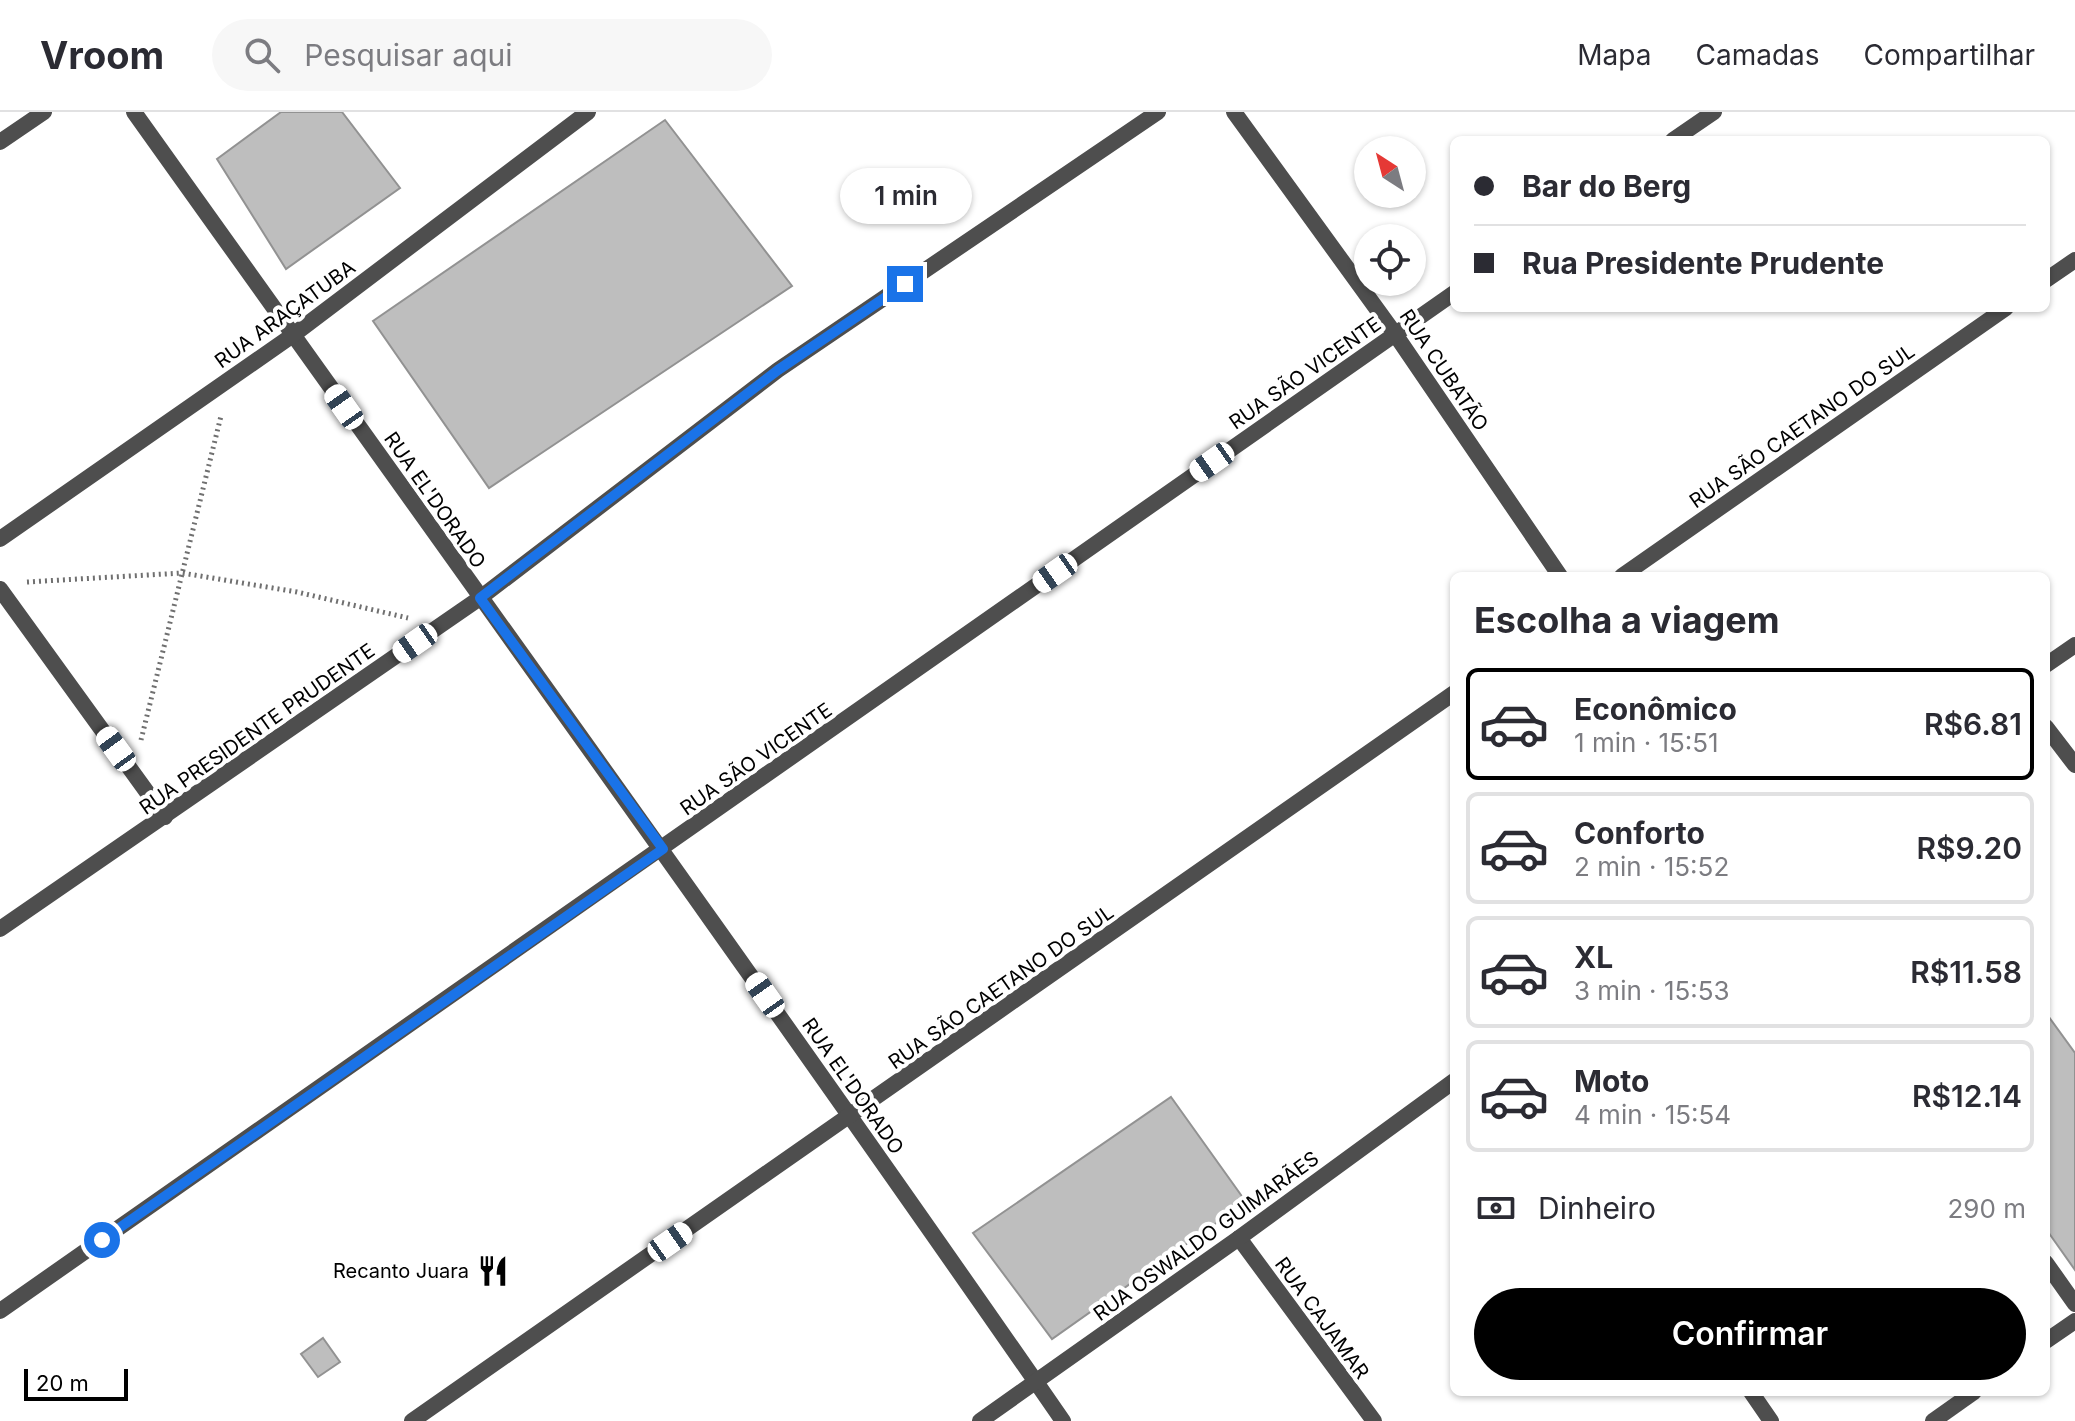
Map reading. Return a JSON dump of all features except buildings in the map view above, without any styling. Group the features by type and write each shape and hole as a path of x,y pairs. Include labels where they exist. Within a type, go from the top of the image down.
{"street":[{"path":"0,142 44,112"},
{"name":"RUA EL'DORADO","path":"134,112 663,849 1063,1421"},
{"name":"RUA ARAÇATUBA","path":"0,539 293,335 588,112"},
{"name":"RUA PRESIDENTE PRUDENTE","path":"0,929 480,598 778,370 1158,112"},
{"name":"RUA CUBATÃO","path":"1234,112 1395,334 1557,572"},
{"path":"1679,136 1714,112"},
{"path":"2050,277 2075,260"},
{"name":"RUA SÃO VICENTE","path":"0,1311 1450,296"},
{"name":"RUA SÃO CAETANO DO SUL","path":"1628,572 2000,312"},
{"path":"8,586 165,817"},
{"path":"2050,662 2075,645"},
{"name":"RUA SÃO CAETANO DO SUL","path":"412,1421 1450,696"},
{"path":"2050,732 2075,765"},
{"name":"RUA OSWALDO GUIMARÃES","path":"980,1421 1450,1084"},
{"name":"RUA CAJAMAR","path":"1239,1238 1374,1421"},
{"path":"2050,1269 2075,1304"},
{"path":"2050,1338 2075,1321"},
{"path":"1754,1396 1771,1421"},
{"path":"1933,1421 1968,1396"}],"path":[{"path":"133,772 231,378"},
{"path":"8,586 182,573 297,592 440,626"}],"place":[{"name":"Recanto Juara","path":"493,1271"}],"route":[{"path":"102,1240 663,849 480,598 778,370 905,284"}]}
